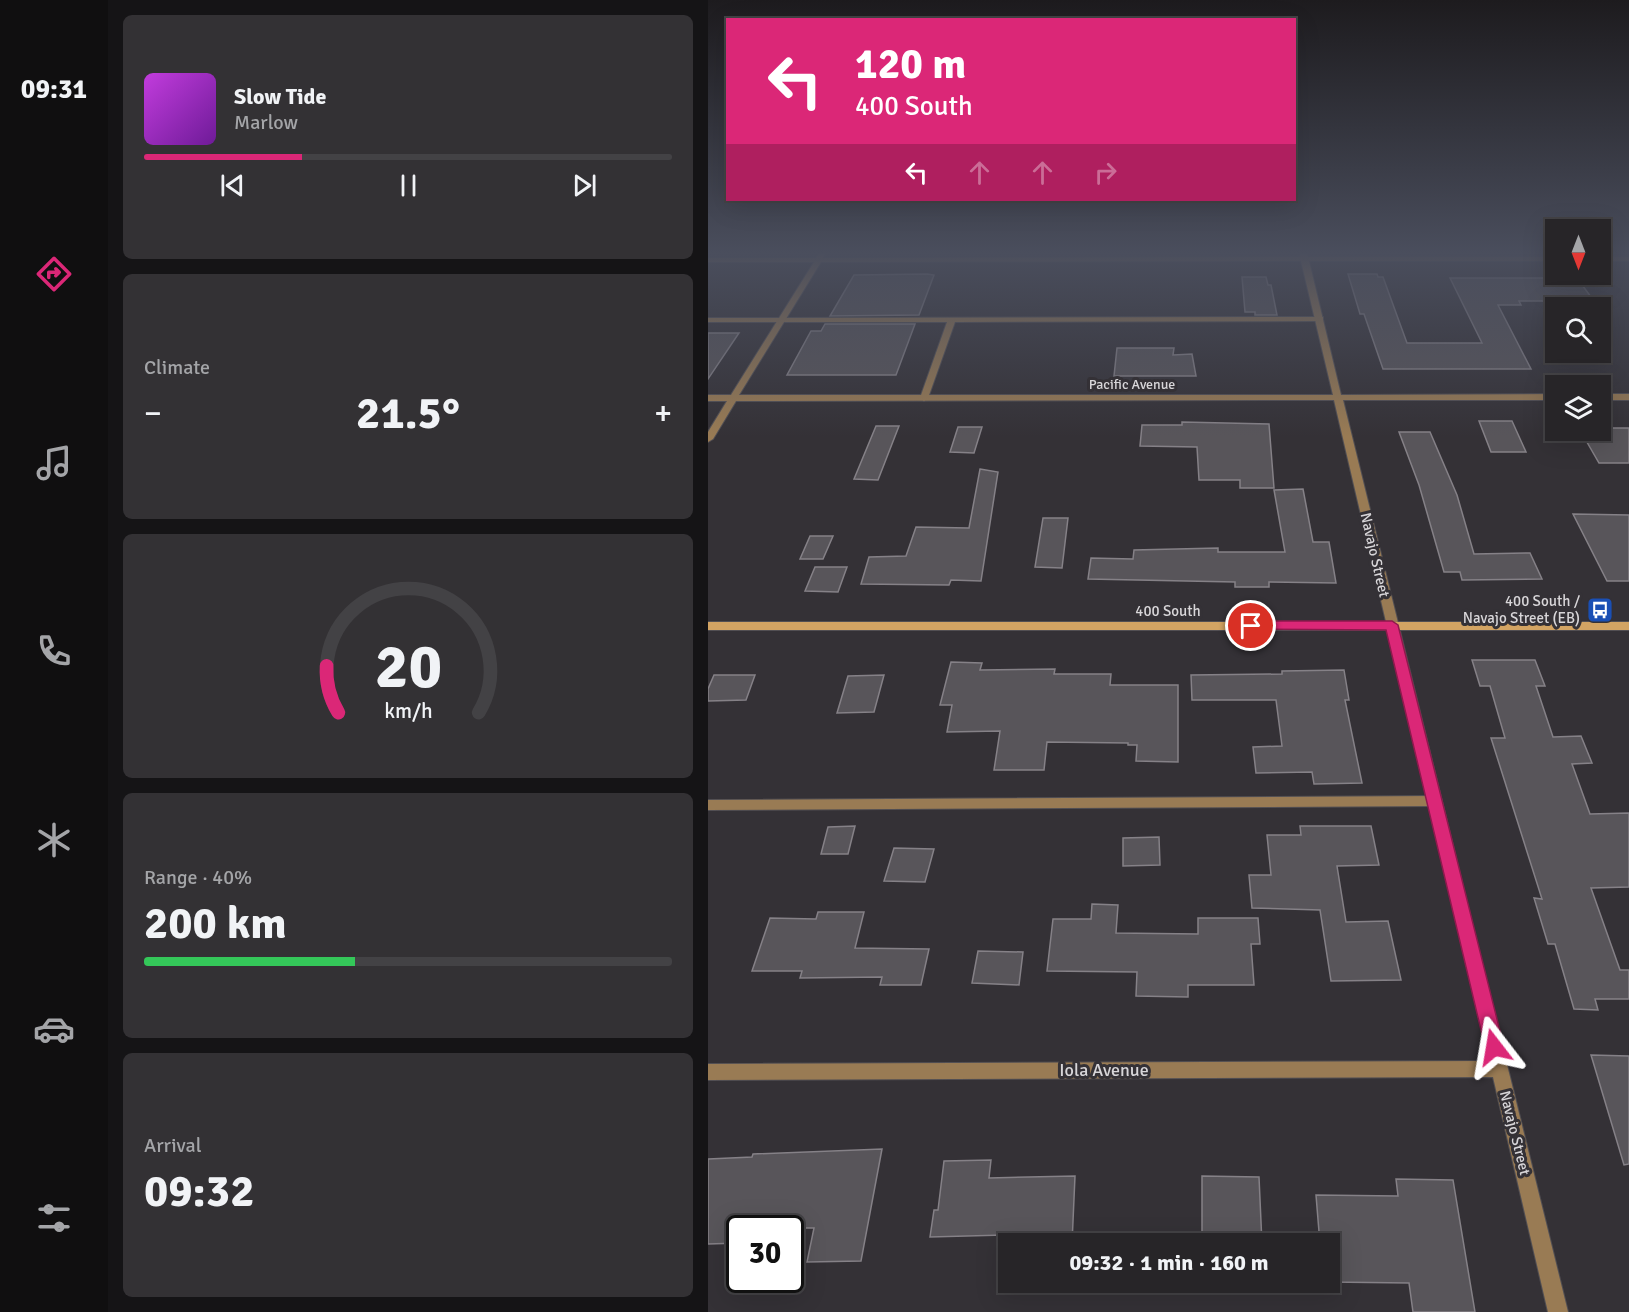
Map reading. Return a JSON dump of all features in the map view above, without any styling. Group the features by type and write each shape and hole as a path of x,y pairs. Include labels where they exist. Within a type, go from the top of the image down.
{"main road":[{"name":"400 South","path":"708,626 1629,626"}],"street":[{"path":"708,439 786,314"},
{"name":"Navajo Street","path":"1319,314 1558,1312"},
{"path":"708,320 1320,319"},
{"path":"924,398 952,320"},
{"name":"Pacific Avenue","path":"708,398 1545,398"},
{"path":"1611,398 1629,398"},
{"path":"708,805 1435,801"},
{"name":"Iola Avenue","path":"708,1072 1500,1069"}],"building":[{"path":"831,314 919,314 919,315 830,316"},
{"path":"1364,314 1397,314 1407,343 1482,343 1468,314 1503,314 1531,369 1383,369"},
{"path":"825,324 915,324 896,375 787,375 811,331 821,331"},
{"path":"708,333 739,333 708,379"},
{"path":"1117,348 1174,348 1173,355 1192,354 1196,376 1114,376"},
{"path":"1479,421 1512,421 1526,452 1491,452"},
{"path":"1182,422 1269,424 1274,488 1240,488 1240,480 1199,480 1197,447 1140,446 1142,425 1182,425"},
{"path":"876,426 899,426 878,480 854,479"},
{"path":"958,427 982,427 974,453 950,452"},
{"path":"1611,428 1629,428 1629,463 1599,463 1586,441 1611,441"},
{"path":"1399,432 1430,432 1457,495 1474,554 1530,553 1542,579 1462,580 1460,572 1444,572 1419,485"},
{"path":"980,469 998,472 981,581 951,580 949,585 861,584 869,557 906,556 916,527 969,528"},
{"path":"1303,489 1313,542 1329,542 1336,583 1269,582 1269,587 1235,587 1235,582 1088,579 1091,558 1133,559 1134,550 1218,548 1218,552 1285,552 1274,490"},
{"path":"1573,514 1629,515 1629,581 1607,581"},
{"path":"1043,518 1068,518 1062,568 1035,567"},
{"path":"810,536 833,536 823,559 800,559"},
{"path":"815,567 847,567 838,592 805,591"},
{"path":"1472,660 1535,660 1545,686 1536,686 1553,737 1581,736 1592,763 1572,764 1590,814 1629,813 1629,887 1591,888 1620,970 1629,970 1629,999 1595,999 1598,1010 1574,1009 1555,944 1548,944 1534,898 1542,899 1491,738 1505,738 1490,686 1480,686"},
{"path":"951,662 982,663 980,670 1055,669 1054,674 1111,674 1110,685 1178,685 1178,762 1136,761 1137,745 1128,745 1128,743 1047,742 1044,770 994,770 1000,731 947,732 952,705 940,705"},
{"path":"1344,670 1349,700 1345,700 1362,783 1314,784 1312,772 1256,773 1253,747 1282,746 1276,700 1192,700 1191,675 1282,674 1282,671"},
{"path":"714,675 755,675 746,700 708,701 708,689"},
{"path":"884,675 874,712 837,713 848,676"},
{"path":"855,826 848,854 821,854 828,827"},
{"path":"1300,826 1371,826 1379,865 1337,866 1346,922 1388,921 1401,980 1331,981 1320,910 1252,908 1249,875 1271,875 1267,835 1301,835"},
{"path":"1159,837 1160,865 1123,866 1123,838"},
{"path":"894,848 934,849 925,882 884,881"},
{"path":"1092,904 1118,905 1116,933 1198,934 1198,918 1258,918 1260,944 1251,944 1254,985 1188,985 1188,997 1136,996 1137,972 1047,971 1053,919 1091,919"},
{"path":"818,912 864,912 855,948 929,949 921,985 880,985 882,977 800,978 802,971 752,971 770,918 816,919"},
{"path":"978,951 1023,952 1019,985 972,983"},
{"path":"1591,1055 1629,1056 1629,1164 1624,1165"},
{"path":"882,1149 861,1261 807,1262 814,1228 804,1228 804,1215 726,1215 726,1243 708,1244 708,1159 752,1157 753,1154"},
{"path":"991,1160 989,1178 1075,1176 1072,1233 998,1233 998,1235 930,1237 934,1210 938,1210 944,1161"},
{"path":"1202,1176 1259,1177 1262,1233 1202,1233"},
{"path":"1396,1179 1453,1180 1475,1312 1413,1312 1409,1283 1340,1282 1340,1233 1319,1233 1316,1195 1398,1196"}],"place":[{"name":"400 South / Navajo Street (EB)","path":"1600,610"}],"route":[{"path":"1251,626 1392,625 1494,1047"}]}
